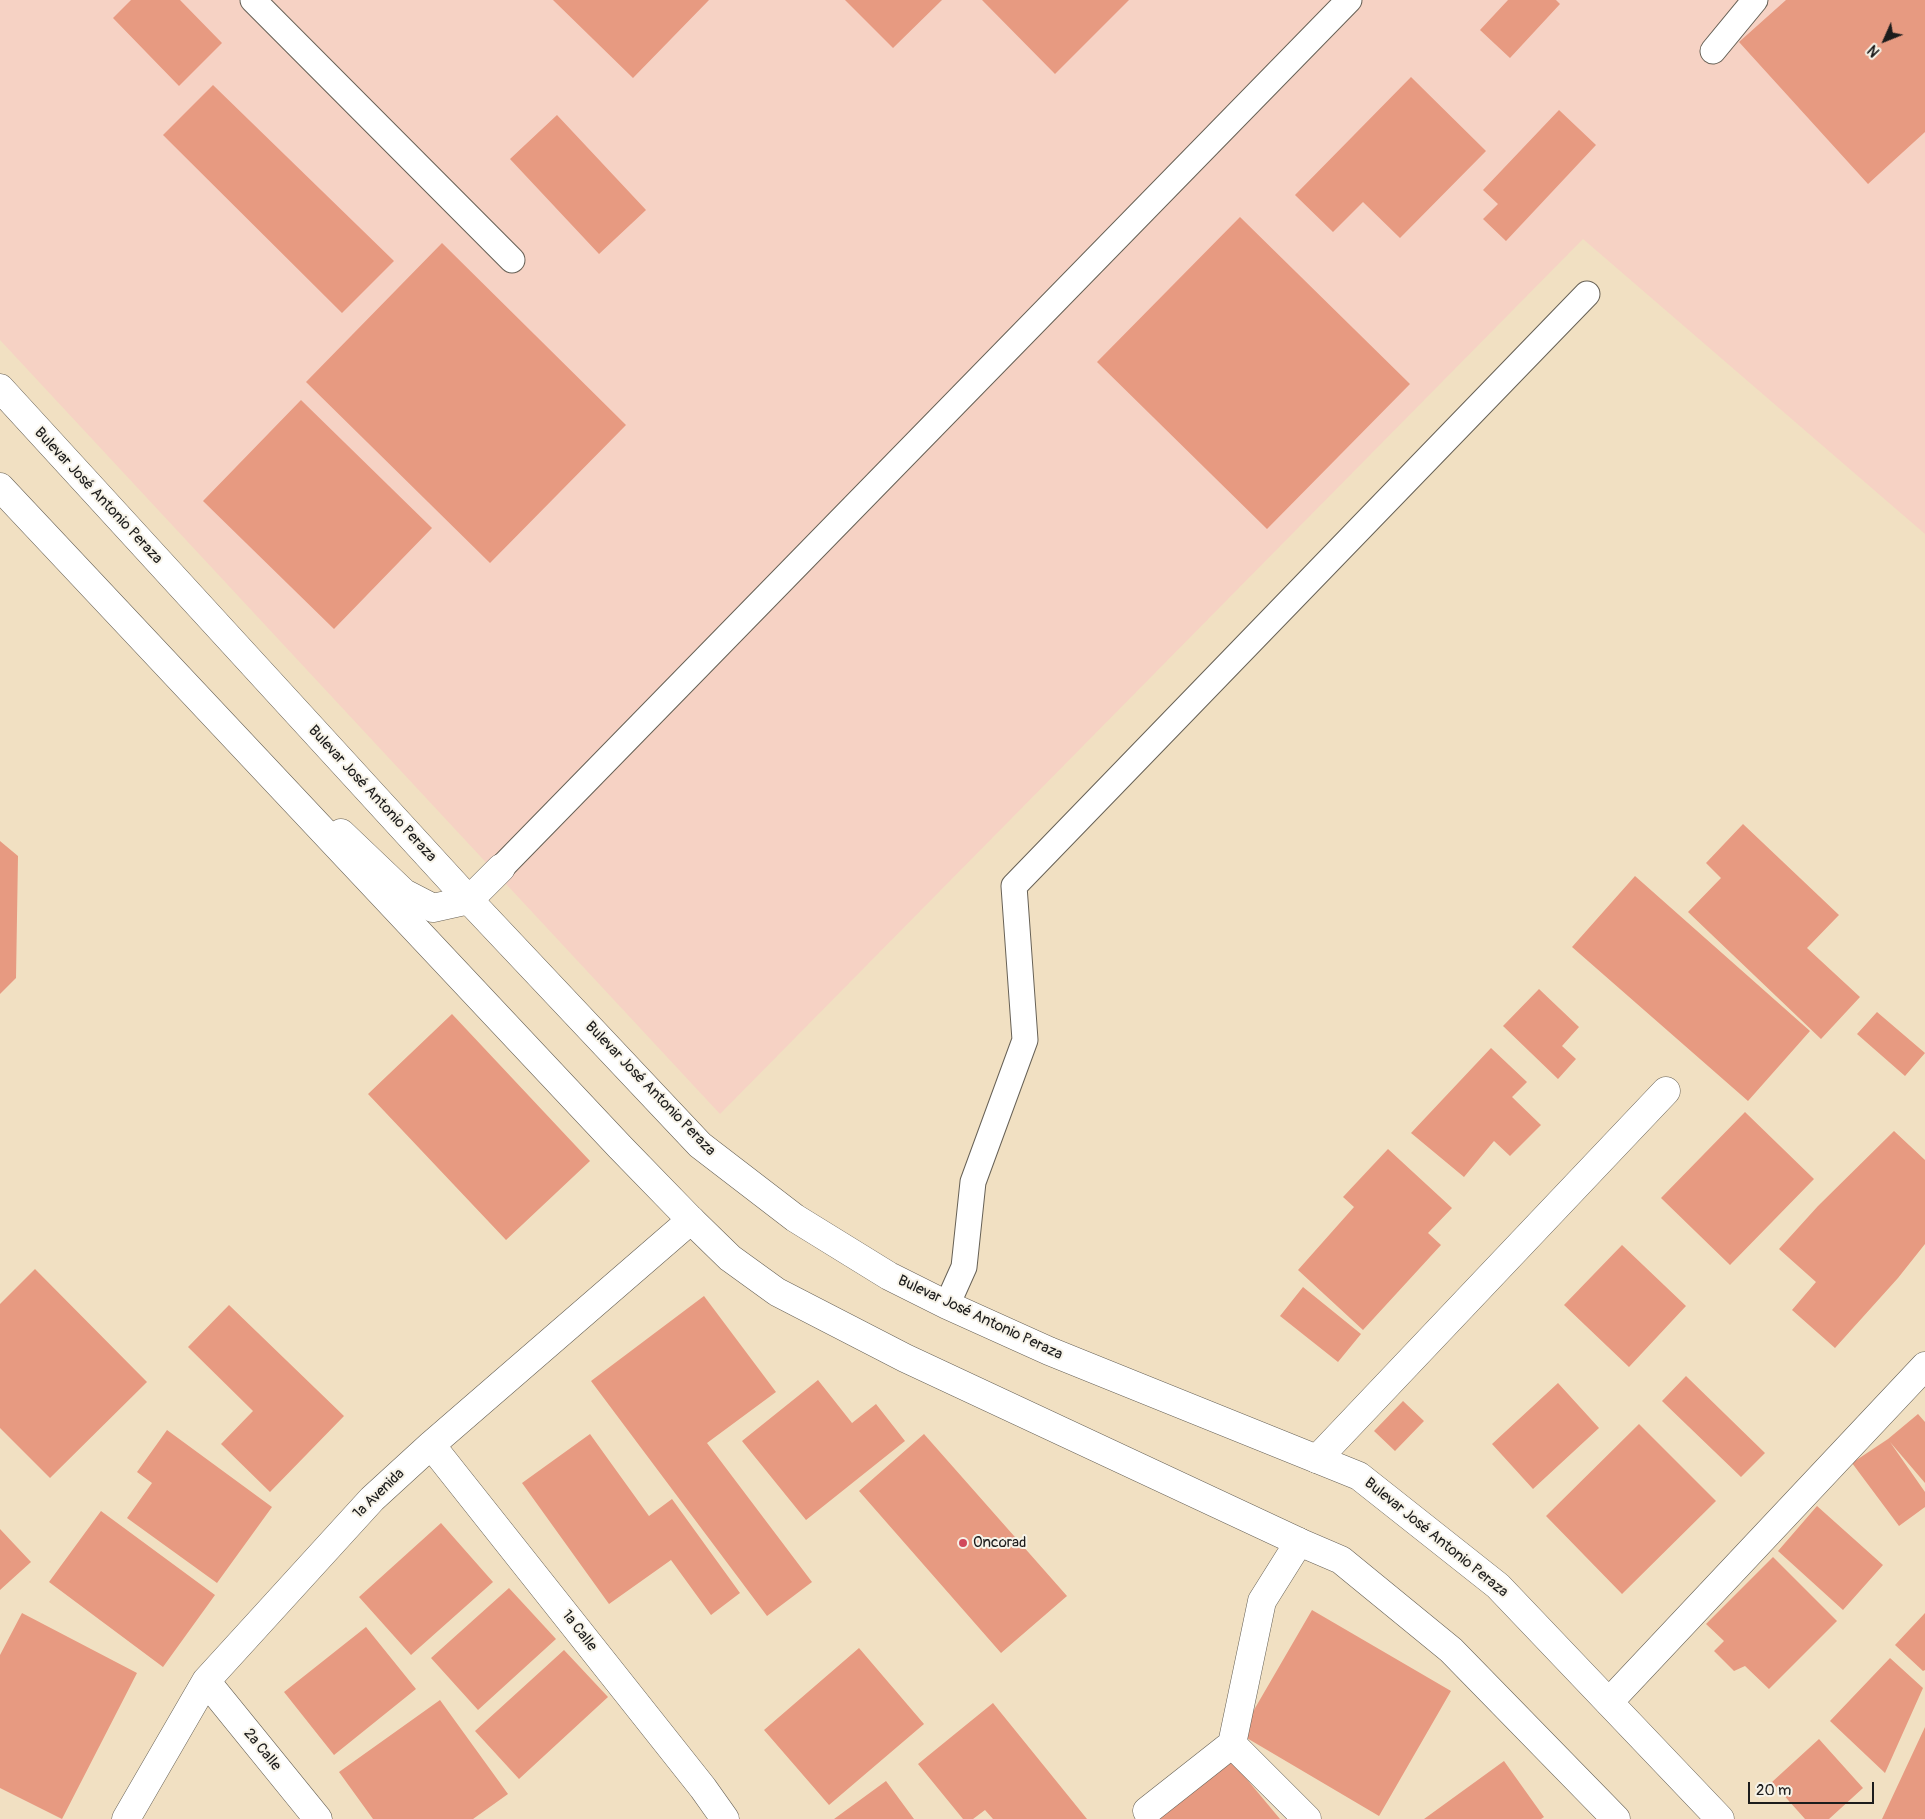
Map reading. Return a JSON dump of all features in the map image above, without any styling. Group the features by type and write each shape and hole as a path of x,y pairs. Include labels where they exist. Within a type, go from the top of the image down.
{"street":[{"name":"Bulevar José Antonio Peraza","path":"0,388 469,900 700,1145 795,1218 889,1276 946,1305 1049,1351 1359,1476 1498,1586 1720,1819"},
{"path":"0,487 691,1220 730,1258 777,1292 905,1358 1341,1560 1450,1650 1616,1819"},
{"path":"260,764 342,834 404,893 432,908 469,900 501,868"},
{"path":"1317,1459 1666,1091"},
{"name":"1a Avenida","path":"126,1819 206,1681 372,1499 431,1444 691,1220"},
{"path":"1609,1702 1925,1366"},
{"name":"1a Calle","path":"431,1444 703,1788 725,1819"},
{"path":"1146,1811 1232,1744 1262,1601 1299,1542"},
{"name":"2a Calle","path":"206,1681 318,1819"},
{"path":"1232,1744 1307,1819"}],"lane":[{"path":"253,0 512,260"},
{"path":"501,868 1349,0"},
{"path":"1712,51 1755,0"},
{"path":"946,1305 964,1267 973,1182 1025,1040 1014,886 1587,294"}],"shaded area":[{"path":"0,0 1925,0 1925,534 1583,239 720,1114 0,340"}],"building":[{"path":"131,0 180,0 222,43 179,86 113,18"},
{"path":"553,0 709,0 633,78"},
{"path":"845,0 942,0 893,48"},
{"path":"982,0 1129,0 1055,74"},
{"path":"1508,0 1556,0 1560,4 1510,58 1480,30"},
{"path":"1786,0 1925,0 1925,132 1868,184 1739,42"},
{"path":"1411,77 1486,151 1400,238 1363,202 1333,232 1295,195"},
{"path":"213,85 394,261 342,313 163,135"},
{"path":"1559,110 1596,145 1506,241 1483,219 1498,204 1483,190"},
{"path":"557,115 646,210 599,254 510,159"},
{"path":"1240,217 1410,384 1267,529 1097,362"},
{"path":"442,243 626,425 490,563 306,382"},
{"path":"301,400 432,528 334,629 203,501"},
{"path":"1743,824 1839,915 1807,948 1860,997 1821,1039 1688,912 1721,878 1706,863"},
{"path":"0,841 18,856 16,978 0,994"},
{"path":"1635,876 1810,1031 1748,1101 1572,947"},
{"path":"1539,989 1579,1027 1562,1046 1576,1059 1558,1079 1503,1026"},
{"path":"1877,1012 1925,1053 1905,1076 1857,1034"},
{"path":"452,1014 590,1161 506,1240 368,1094"},
{"path":"1491,1048 1527,1082 1512,1097 1541,1125 1510,1156 1494,1141 1464,1177 1411,1133"},
{"path":"1745,1112 1814,1179 1730,1265 1661,1198"},
{"path":"1894,1131 1925,1160 1925,1244 1898,1278 1835,1348 1792,1310 1816,1282 1779,1249 1818,1206"},
{"path":"1388,1149 1452,1208 1428,1233 1441,1245 1363,1330 1298,1270 1354,1207 1343,1197"},
{"path":"1622,1245 1686,1306 1629,1367 1564,1305"},
{"path":"35,1269 147,1382 50,1478 0,1428 0,1304"},
{"path":"1303,1287 1361,1334 1338,1362 1280,1316"},
{"path":"704,1296 776,1392 707,1443 812,1582 767,1616 591,1381"},
{"path":"229,1305 344,1416 270,1492 221,1444 253,1411 188,1347"},
{"path":"1686,1376 1765,1453 1741,1477 1662,1401"},
{"path":"818,1380 852,1423 876,1404 905,1441 806,1520 742,1441"},
{"path":"1558,1383 1599,1428 1533,1489 1492,1444"},
{"path":"1403,1401 1424,1421 1395,1451 1374,1431"},
{"path":"1918,1414 1925,1422 1925,1483 1890,1442 1925,1492 1925,1507 1899,1526 1852,1463 1888,1439"},
{"path":"1639,1424 1716,1501 1622,1594 1546,1516"},
{"path":"167,1430 272,1507 217,1583 127,1518 152,1483 137,1472"},
{"path":"590,1434 649,1516 672,1499 740,1593 711,1615 671,1560 609,1604 522,1483"},
{"name":"Oncorad","path":"924,1434 1067,1596 1001,1653 859,1491"},
{"path":"1817,1506 1883,1565 1843,1610 1778,1551"},
{"path":"101,1511 215,1595 163,1667 49,1582"},
{"path":"441,1523 493,1582 411,1655 359,1597"},
{"path":"0,1529 31,1562 0,1590"},
{"path":"1773,1557 1837,1621 1769,1689 1745,1666 1734,1671 1714,1651 1724,1641 1706,1624"},
{"path":"509,1588 556,1639 478,1710 431,1658"},
{"path":"1312,1610 1451,1691 1379,1816 1240,1734"},
{"path":"22,1613 137,1673 62,1819 0,1788 0,1655"},
{"path":"1925,1613 1925,1670 1923,1671 1895,1645"},
{"path":"366,1627 416,1689 334,1755 284,1692"},
{"path":"859,1648 924,1724 829,1805 764,1730"},
{"path":"564,1650 608,1697 519,1779 475,1731"},
{"path":"1890,1658 1923,1688 1885,1773 1830,1721"},
{"path":"440,1700 508,1794 473,1819 373,1819 339,1772"},
{"path":"993,1703 1087,1819 993,1819 985,1810 973,1819 963,1819 918,1764"},
{"path":"1925,1727 1925,1819 1882,1819"},
{"path":"1819,1739 1863,1788 1829,1819 1805,1819 1772,1782"},
{"path":"1230,1759 1280,1819 1157,1819"},
{"path":"1504,1761 1544,1817 1541,1819 1424,1819"},
{"path":"886,1781 914,1819 834,1819"}],"place":[{"name":"Oncorad","path":"963,1543"}]}
